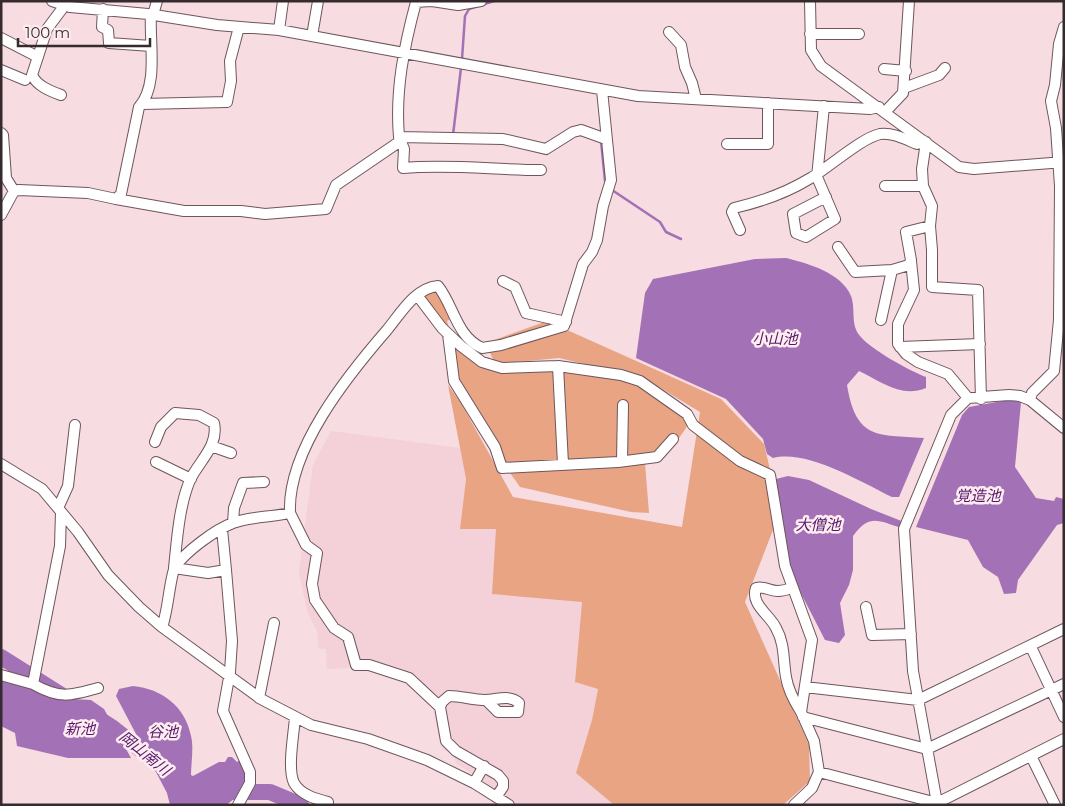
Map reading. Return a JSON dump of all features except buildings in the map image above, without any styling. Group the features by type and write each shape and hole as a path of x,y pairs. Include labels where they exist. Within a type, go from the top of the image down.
{"street":[{"path":"52,1 64,5 103,9 114,6 152,14 239,27 279,30 638,96 870,109 882,109 903,93 910,1"},
{"path":"116,199 121,194 139,107 147,97 152,14 157,1"},
{"path":"279,30 283,1"},
{"path":"312,36 318,1"},
{"path":"481,1 458,6 432,1 416,1 403,53 396,102 399,139 404,149 403,168 447,165 511,170 541,170"},
{"path":"810,1 811,50 821,66 959,167 974,169 1061,162"},
{"path":"62,95 48,90 34,80 32,74 48,29 64,5"},
{"path":"103,9 102,27 108,30 109,43 151,46"},
{"path":"142,104 227,102 231,81 230,61 239,27"},
{"path":"1030,400 1032,393 1059,370 1062,221 1061,162 1059,123 1051,101 1060,84 1059,44 1064,27"},
{"path":"669,32 681,45 685,67 696,99"},
{"path":"810,34 859,34"},
{"path":"1,38 38,57"},
{"path":"904,88 939,75 945,68"},
{"path":"884,69 906,70"},
{"path":"1,70 24,80"},
{"path":"440,707 409,678 369,665 356,665 348,638 334,628 315,600 312,584 317,553 306,545 290,513 289,501 296,474 325,410 349,376 417,295 429,287 438,286 450,304 466,337 482,348 500,345 564,326 583,264 592,252 597,240 603,206 611,180 602,90"},
{"path":"727,144 742,149 768,144 768,103"},
{"path":"824,106 817,173 826,198"},
{"path":"14,191 88,193 184,211 241,211 265,214 326,210 336,185 399,139 503,139 546,149 573,132 581,130 606,139"},
{"path":"1,133 3,135 6,178 14,191"},
{"path":"740,230 732,212 734,208 780,194 817,173 868,138 880,134 898,136 916,144 925,142"},
{"path":"925,142 922,169 923,186 932,206 930,226 932,288 978,290 981,399"},
{"path":"886,186 923,186"},
{"path":"1,214 14,191"},
{"path":"930,226 906,232 914,290 903,311 897,330 896,338 900,347 906,354 918,362 948,374 968,398 981,399 1009,394 1030,400 1064,428"},
{"path":"838,246 855,272 892,270 909,265 911,261"},
{"path":"881,320 892,270"},
{"path":"503,281 514,287 526,313 566,322"},
{"path":"417,295 448,333 482,362 502,368 558,366 621,375 640,381 687,414 692,424 740,461 770,475 785,566 791,588 812,640 802,714"},
{"path":"448,333 454,382 495,446 502,468 622,461 658,456 673,439"},
{"path":"900,347 980,344"},
{"path":"558,366 563,464"},
{"path":"938,802 912,671 904,529 951,415 968,398"},
{"path":"622,461 623,405"},
{"path":"154,442 161,427 175,413 198,414 208,418 214,424 216,432 211,446 191,479 177,538 167,616 162,627"},
{"path":"33,684 40,638 60,546 59,510 68,486 76,425"},
{"path":"211,446 231,454"},
{"path":"156,462 191,479"},
{"path":"1,464 42,489 108,575 162,627 259,698 311,725 368,739 427,760 474,783 509,805"},
{"path":"232,523 234,508 243,483 264,482"},
{"path":"174,568 193,550 232,523 290,513"},
{"path":"222,529 232,641 223,711 250,772 250,783 238,805"},
{"path":"174,568 208,573 226,570"},
{"path":"791,588 776,593 760,587 756,588 754,593 755,600 776,627 779,634 785,657 786,676 790,694 802,714 814,741 819,772 812,788 794,805"},
{"path":"866,607 872,635 911,634"},
{"path":"259,698 274,623"},
{"path":"805,687 918,700 1031,647 1064,629"},
{"path":"1031,647 1064,717"},
{"path":"1,674 33,684 55,694 71,696 98,688"},
{"path":"802,714 928,749 1064,684"},
{"path":"486,700 449,696 442,702 440,707 446,741 449,746 498,775 503,784 496,796"},
{"path":"295,717 292,769 294,783 311,798 328,802"},
{"path":"819,772 938,802 1064,739"},
{"path":"1031,756 1052,804"},
{"path":"474,783 484,766"}],"shaded area":[{"path":"438,288 452,318 447,321 456,349 482,365 560,369 638,382 691,420 667,451 645,463 649,513 631,512 520,487 503,463 456,381 454,349 421,294"},
{"path":"547,321 721,399 764,444 780,512 745,602 809,745 810,781 783,805 614,805 576,773 592,720 598,689 575,682 582,602 492,594 496,529 460,529 466,479 448,385 461,403 513,497 682,527 700,412 644,378 559,358 495,364 486,343"},
{"path":"331,431 460,448 466,479 460,529 496,529 582,601 575,682 598,689 592,720 576,773 614,805 519,805 456,763 454,755 443,749 433,708 421,694 402,679 364,667 327,669 326,649 319,649 317,631 307,611 299,572 313,465"}],"water":[{"name":"小山池","path":"786,258 823,270 840,281 851,296 855,327 860,336 872,347 891,359 926,377 926,388 917,391 900,390 859,371 847,385 856,416 871,431 893,436 924,438 899,497 892,497 834,468 817,462 787,456 773,458 767,454 763,439 726,399 636,358 645,293 653,279 755,259"},
{"name":"覚造池","path":"1008,400 1021,402 1015,467 1036,498 1054,501 1056,497 1064,499 1064,523 1057,525 1018,580 1016,593 1004,594 998,577 983,567 968,540 916,527 962,415 969,407"},
{"name":"大僧池","path":"788,476 809,480 904,522 902,528 880,521 870,522 864,524 853,536 853,570 849,585 840,603 845,635 839,643 825,640 790,572 776,479"},
{"name":"新池","path":"1,677 32,687 52,698 91,700 104,709 131,758 68,758 17,746 15,733 1,726"},
{"name":"谷池","path":"133,686 163,695 178,708 188,725 192,741 191,775 193,776 219,762 225,762 228,757 232,757 237,762 240,760 247,771 247,782 238,796 226,805 170,805 167,793 116,696 119,689"}],"waterway":[{"path":"462,59 465,16 469,9 494,1"},
{"path":"453,135 461,68"},
{"path":"601,141 605,181"},
{"path":"528,149 547,154"},
{"path":"612,190 660,222 666,232 681,239"},
{"name":"岡山南川","path":"1,657 63,696"},
{"name":"岡山南川","path":"96,717 164,768"},
{"name":"岡山南川","path":"230,792 270,792 301,805"}]}
